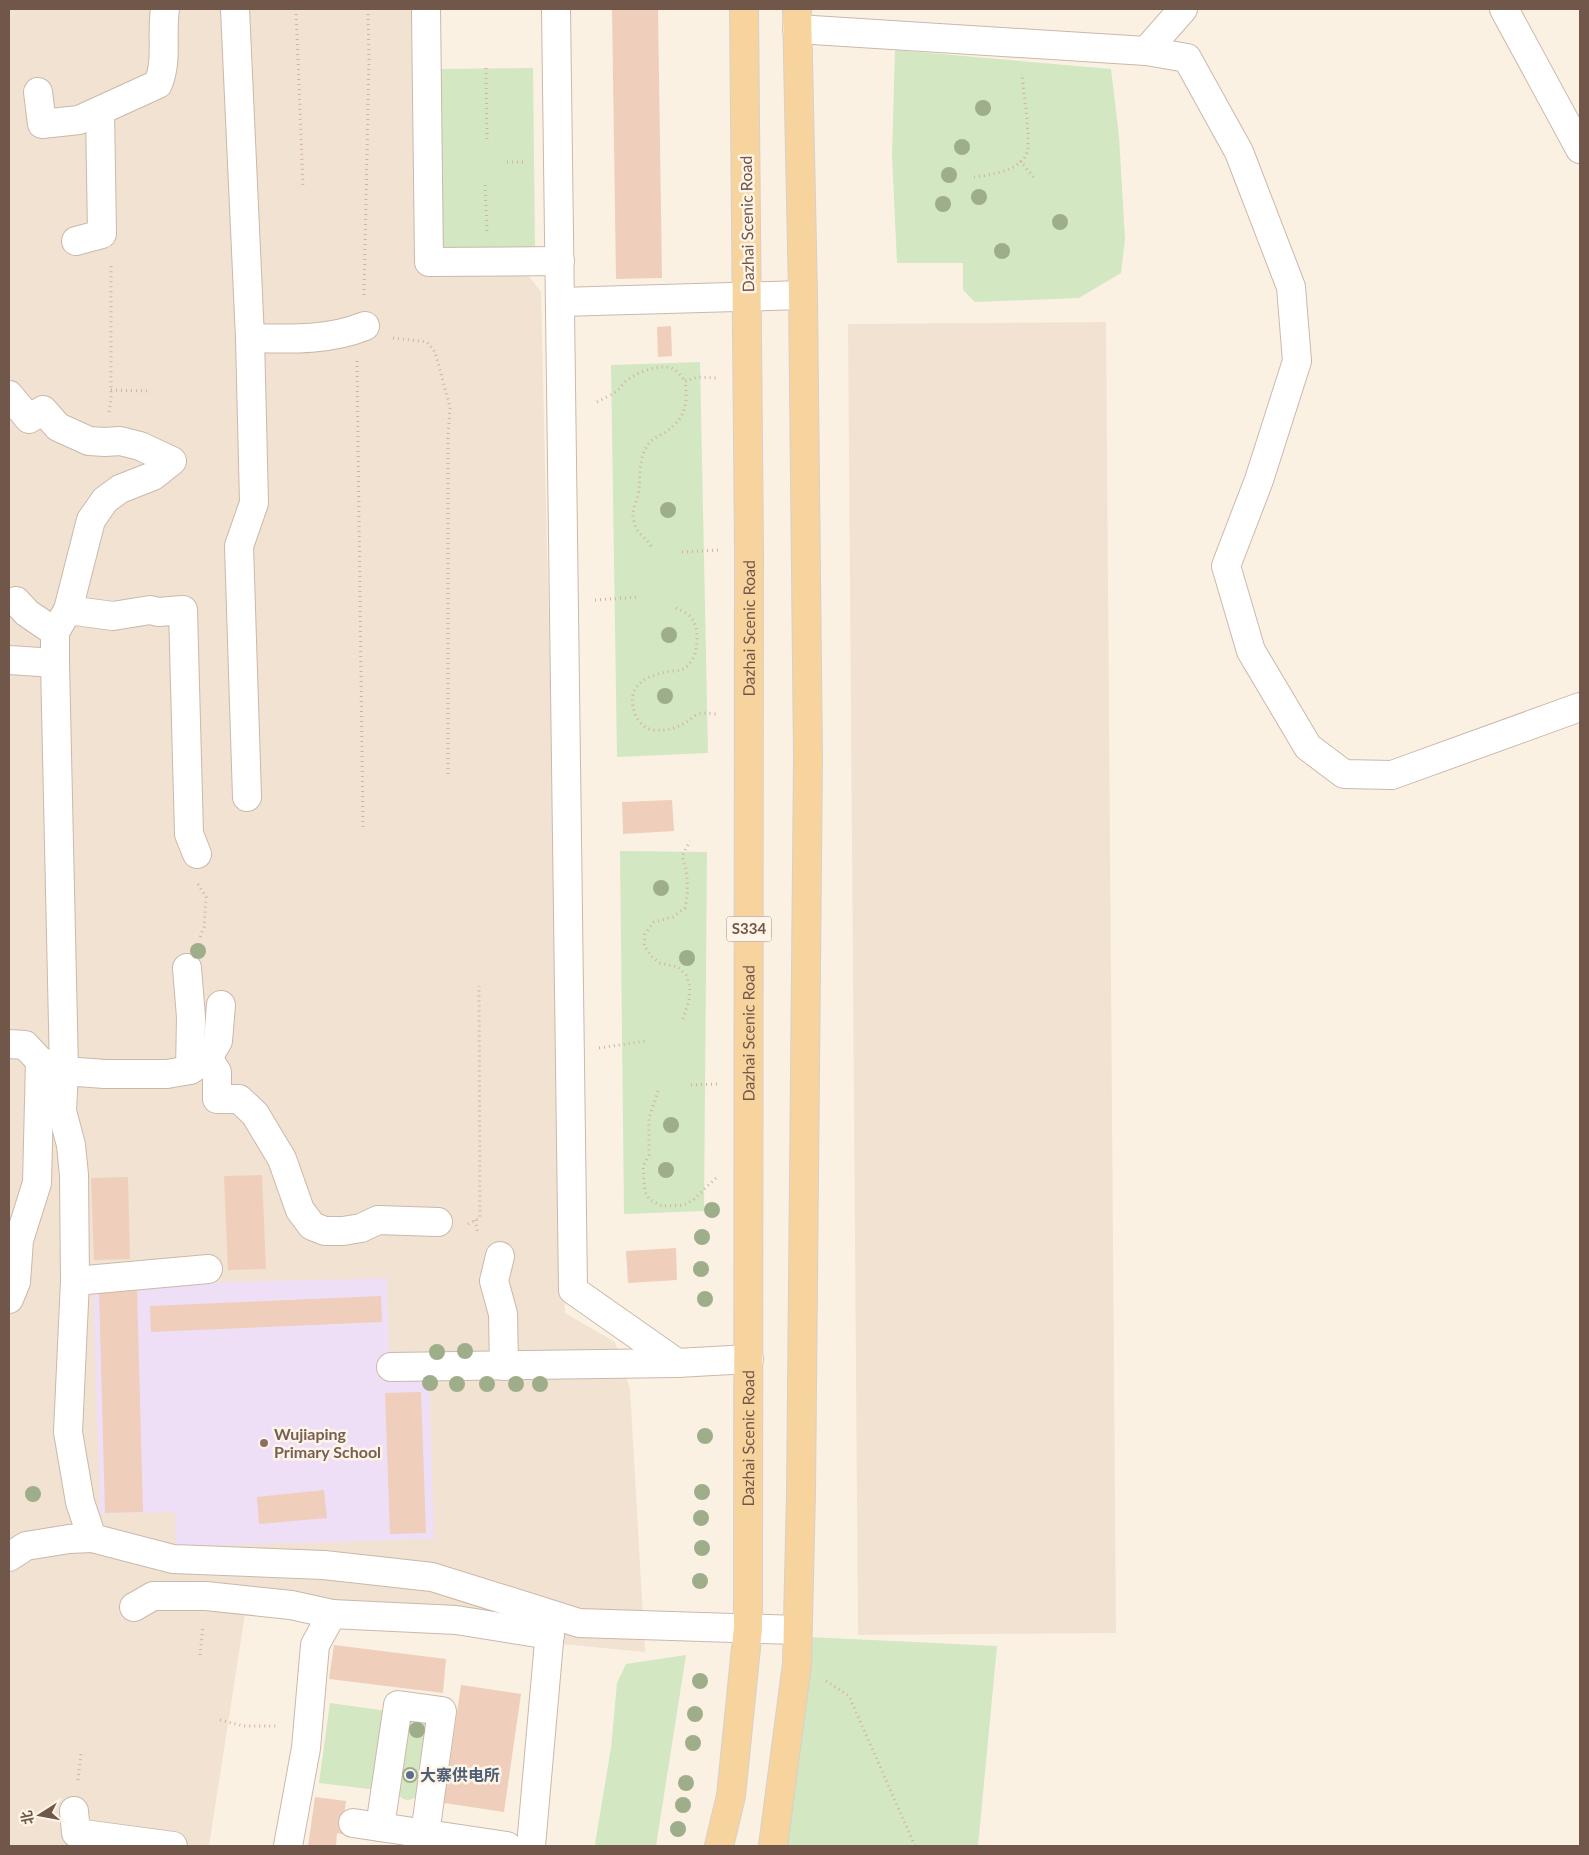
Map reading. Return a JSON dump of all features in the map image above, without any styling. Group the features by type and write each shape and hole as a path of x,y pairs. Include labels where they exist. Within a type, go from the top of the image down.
{"main road":[{"name":"Dazhai Scenic Road","path":"719,1846 731,1796 748,1628 748,296 744,9"},
{"path":"773,1846 797,1664 801,1494 808,758 803,295 797,19"}],"street":[{"path":"38,92 42,124 80,120 158,84 163,72 163,18 165,9"},
{"path":"235,9 250,338 254,503 239,546 246,797"},
{"path":"426,9 429,262 560,261"},
{"path":"556,9 573,1290 677,1363"},
{"path":"1146,51 1182,9"},
{"path":"1504,9 1580,149"},
{"path":"797,19 1020,43 1146,51 1187,58 1239,152 1291,287 1297,361 1259,480 1226,566 1251,651 1308,747 1344,774 1392,775 1580,707"},
{"path":"89,238 100,111"},
{"path":"560,302 803,295"},
{"path":"250,338 304,339 326,337 359,329"},
{"path":"9,395 29,420 43,410 58,427 89,440 120,441 140,446 172,461 153,476 120,489 105,500 91,520 62,621 55,663 52,1066 37,1183 19,1240 16,1282 9,1299"},
{"path":"16,601 27,613 62,621 150,610 158,612 183,610 190,834 197,854"},
{"path":"9,660 55,663"},
{"path":"187,968 191,1017 199,1064"},
{"path":"9,1044 25,1045 52,1066 105,1074 167,1074 199,1064 218,1041 221,1005"},
{"path":"199,1064 217,1072 217,1099 239,1099 255,1114 282,1159 300,1210 312,1226 325,1231 343,1231 361,1228 378,1220 438,1222"},
{"path":"52,1066 71,1145 74,1175 74,1281 68,1432 80,1502 92,1538"},
{"path":"500,1256 494,1281 503,1314 504,1366"},
{"path":"74,1281 208,1269"},
{"path":"391,1367 677,1363 748,1359"},
{"path":"9,1556 26,1546 69,1539 92,1538 173,1559 324,1565 432,1576 551,1625"},
{"path":"134,1607 153,1596 206,1596 291,1605 332,1614 551,1625 579,1623 797,1630"},
{"path":"288,1846 307,1735 315,1645 332,1614"},
{"path":"532,1846 551,1625"},
{"path":"380,1827 398,1705 442,1711 425,1834"},
{"path":"74,1811 76,1833 173,1846"},
{"path":"354,1823 508,1846"}],"path":[{"path":"296,9 303,186"},
{"path":"363,830 357,365 364,281 369,58 368,11"},
{"path":"974,177 1004,171 1026,156 1028,142 1020,43"},
{"path":"486,68 487,141"},
{"path":"1020,161 1036,180"},
{"path":"485,185 488,262"},
{"path":"89,238 110,256 112,268 111,390 105,442"},
{"path":"359,329 375,336 428,342 435,352 450,407 448,438 448,775"},
{"path":"597,402 615,392 636,375 650,370 663,367 672,368 685,381 685,410 668,430 652,440 645,449 642,461 639,491 632,512 639,533 651,546"},
{"path":"685,381 698,378 748,378"},
{"path":"111,390 148,391"},
{"path":"564,599 599,600 639,597"},
{"path":"676,608 688,614 694,621 697,645 694,654 688,665 682,670 653,675 639,683 633,694 633,705 637,718 642,725 650,730 667,731 699,714 749,714"},
{"path":"683,1019 690,987 686,974 678,967 660,963 651,956 644,945 645,934 654,922 673,917 685,908 688,894 686,868 682,856 690,841"},
{"path":"187,968 204,928 206,898 198,887 197,854"},
{"path":"438,1222 462,1227 480,1218 479,986"},
{"path":"570,1048 605,1048 646,1041"},
{"path":"658,1091 649,1118 649,1155 643,1166 644,1192 650,1200 662,1206 684,1205 693,1200 716,1177 749,1177"},
{"path":"797,1664 850,1696 915,1846"},
{"path":"220,1720 243,1726 283,1726 307,1735"}],"shaded area":[{"path":"9,9 428,9 429,267 518,262 541,292 565,1313 615,1342 630,1389 645,1652 245,1614 209,1846 9,1846"},
{"path":"1106,322 1116,1633 858,1635 848,324"},
{"name":"Wujiaping Primary School","path":"387,1278 390,1373 429,1373 434,1539 176,1547 175,1512 100,1514 93,1286"}],"green space":[{"path":"895,50 1111,69 1119,136 1125,239 1121,273 1079,298 975,302 963,290 963,263 897,263 892,155"},
{"path":"533,68 535,250 440,251 437,69"},
{"path":"700,362 708,753 617,757 611,365"},
{"path":"620,851 707,852 704,1211 624,1214"},
{"path":"809,1637 997,1646 978,1846 786,1846"},
{"path":"686,1655 656,1846 598,1846 595,1844 611,1748 617,1683 626,1664"},
{"path":"330,1703 388,1711 377,1790 319,1783"},
{"path":"428,1717 420,1794 406,1800 400,1797 395,1790 407,1720"}],"building":[{"path":"612,9 658,9 662,278 616,279"},
{"path":"671,326 672,356 658,357 657,327"},
{"path":"672,800 674,831 623,834 622,802"},
{"path":"262,1175 266,1269 228,1270 224,1176"},
{"path":"128,1177 130,1259 94,1260 91,1178"},
{"path":"676,1248 677,1280 628,1283 626,1251"},
{"path":"137,1290 143,1512 105,1513 99,1291"},
{"path":"381,1296 382,1322 151,1332 150,1306"},
{"path":"421,1392 426,1533 390,1534 385,1393"},
{"path":"324,1490 327,1518 259,1524 257,1497"},
{"path":"334,1645 446,1659 443,1693 329,1679"},
{"path":"461,1685 521,1694 504,1812 444,1803"},
{"path":"315,1797 346,1801 342,1834 337,1833 336,1846 308,1846"}],"place":[{"name":"Wujiaping Primary School","path":"264,1443"},
{"name":"大寨供电所","path":"410,1775"}]}
